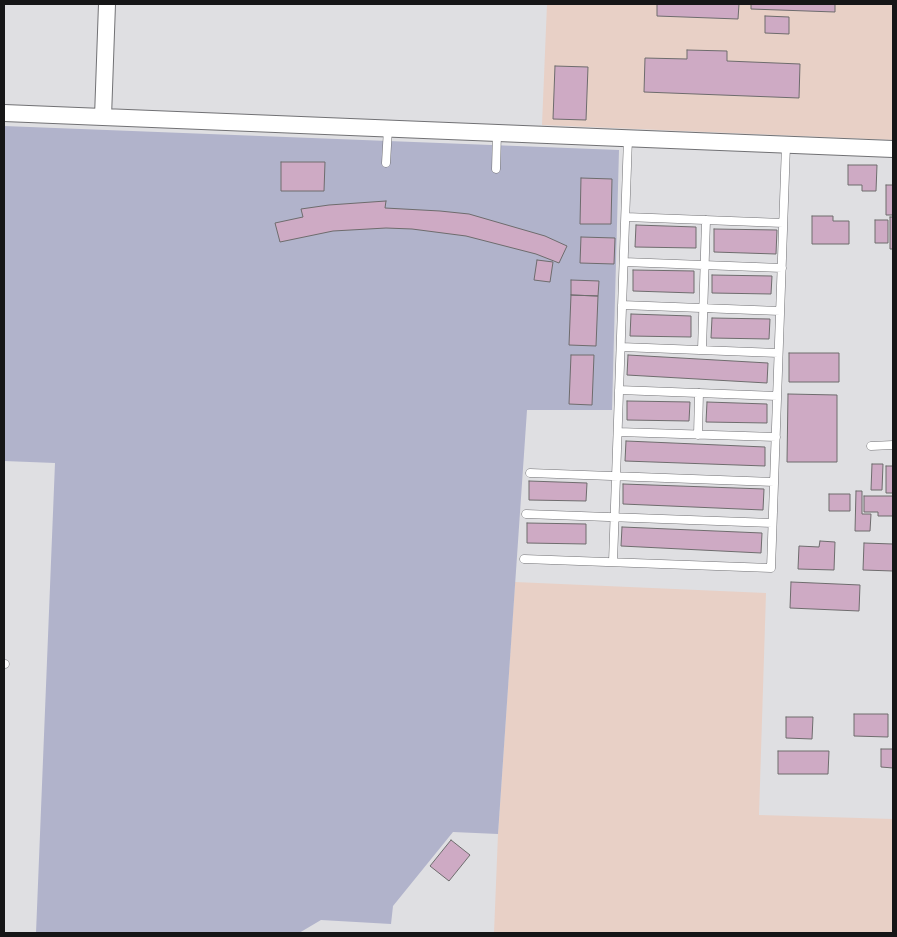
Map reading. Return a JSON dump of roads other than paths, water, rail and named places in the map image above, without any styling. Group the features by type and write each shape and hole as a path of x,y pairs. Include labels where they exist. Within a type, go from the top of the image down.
{"street":[{"path":"103,117 108,4"},
{"path":"4,113 893,149"}],"lane":[{"path":"386,163 388,128"},
{"path":"496,169 497,133"},
{"path":"613,562 628,138"},
{"path":"524,559 771,568 786,144"},
{"path":"626,217 783,223"},
{"path":"702,350 706,220"},
{"path":"624,262 782,268"},
{"path":"622,305 780,311"},
{"path":"621,347 778,353"},
{"path":"619,390 777,396"},
{"path":"698,435 699,393"},
{"path":"618,432 776,437"},
{"path":"871,446 893,446"},
{"path":"530,473 774,482"},
{"path":"526,514 772,523"}]}
